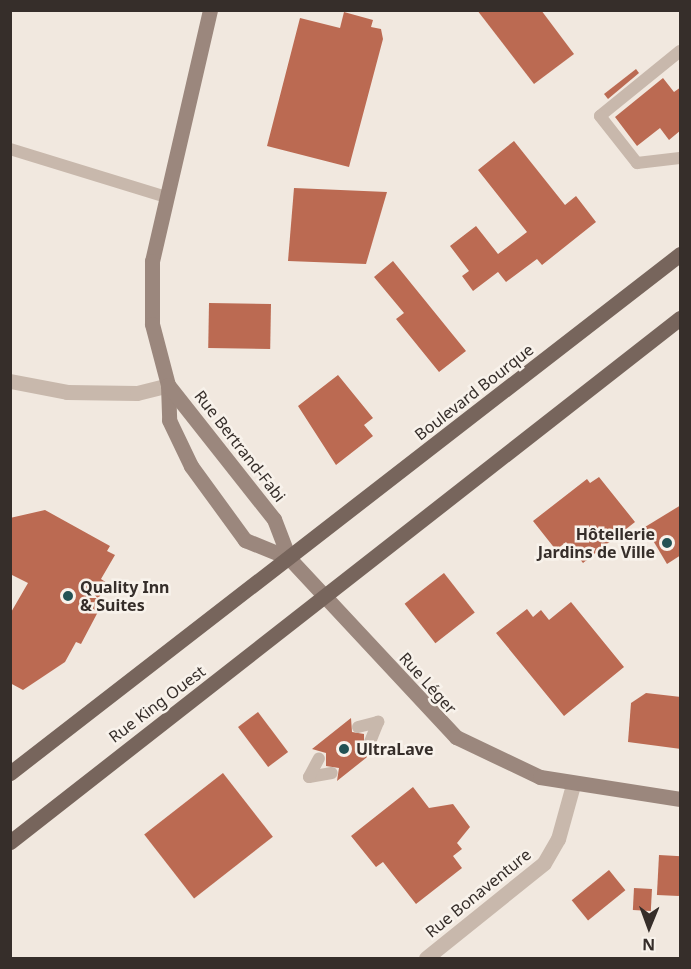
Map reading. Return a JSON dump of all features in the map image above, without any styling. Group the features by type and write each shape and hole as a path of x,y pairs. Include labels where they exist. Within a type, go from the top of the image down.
{"main road":[{"name":"Boulevard Bourque","path":"289,558 681,254"},
{"path":"326,596 681,318"},
{"path":"10,773 289,558"},
{"name":"Rue King Ouest","path":"10,842 326,596"}],"street":[{"name":"Rue Bertrand-Fabi","path":"210,10 163,196 151,304 168,385 169,420 191,466 245,540 289,558"},
{"path":"10,381 89,393 138,393 168,385"},
{"name":"Rue Bertrand-Fabi","path":"168,385 274,519 289,558"},
{"name":"Rue Léger","path":"289,558 326,596 416,701 456,737 513,769 573,785 681,800"},
{"name":"Rue Bonaventure","path":"426,958 544,863 558,839 573,785"}],"lane":[{"path":"681,51 600,116 637,163 681,158"},
{"path":"10,149 163,196"},
{"path":"358,727 378,722 370,742"},
{"path":"319,758 309,777 332,773"}],"building":[{"path":"477,10 541,10 574,54 534,84"},
{"path":"344,12 373,20 371,27 381,29 383,39 349,167 267,146 300,18 340,28"},
{"path":"636,69 639,73 608,99 604,94"},
{"path":"663,78 674,92 681,87 681,130 669,140 660,128 637,146 615,117"},
{"path":"514,141 565,205 576,196 596,222 542,265 537,259 506,282 498,272 473,291 462,276 469,271 450,246 476,226 498,254 527,232 478,170"},
{"path":"294,188 387,192 366,264 288,261"},
{"path":"393,261 466,351 439,372 396,319 404,313 374,277"},
{"path":"209,303 271,304 270,349 208,348"},
{"path":"338,375 373,418 364,425 373,436 336,465 298,406"},
{"path":"599,477 635,522 583,563 566,542 556,550 533,521 587,479 590,483"},
{"name":"Hôtellerie Jardins de Ville","path":"681,505 681,555 667,564 645,527"},
{"name":"Quality Inn & Suites","path":"45,510 110,546 107,551 115,555 101,579 107,583 95,605 100,608 81,644 76,642 65,662 23,690 10,683 10,614 28,583 10,574 10,518"},
{"path":"444,573 475,612 435,643 405,604"},
{"path":"571,602 624,667 564,716 496,633 527,609 533,617 541,610 549,620"},
{"path":"646,693 681,697 681,749 628,742 631,703"},
{"path":"258,712 288,752 268,767 238,727"},
{"name":"UltraLave","path":"351,718 352,732 364,734 364,748 376,750 337,781 339,768 326,766 326,753 312,749"},
{"path":"223,773 273,837 194,898 144,835"},
{"path":"413,787 429,808 453,804 470,827 457,843 462,849 453,856 462,868 416,904 383,862 376,867 351,836"},
{"path":"659,855 680,856 679,896 657,895"},
{"path":"609,870 625,890 588,920 572,900"},
{"path":"634,888 652,889 651,911 633,910"}],"place":[{"name":"Hôtellerie Jardins de Ville","path":"667,543"},
{"name":"Quality Inn & Suites","path":"68,596"},
{"name":"UltraLave","path":"344,749"}]}
